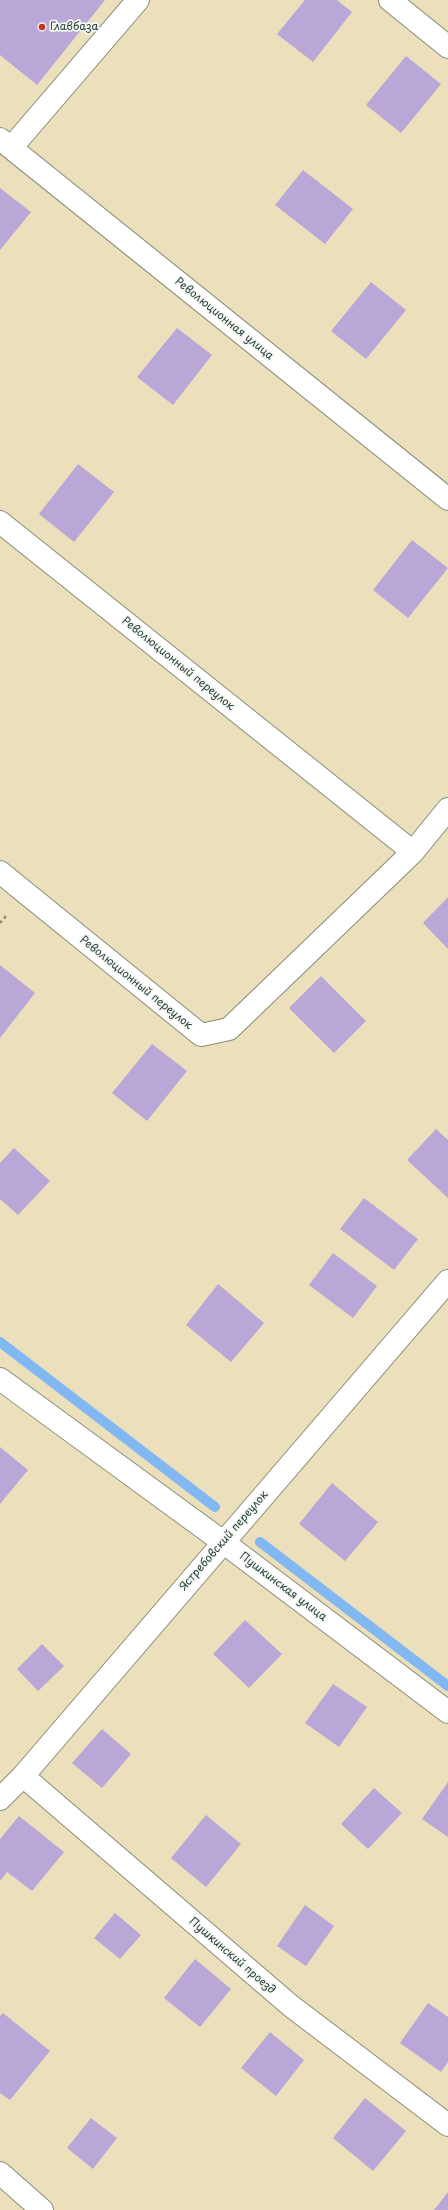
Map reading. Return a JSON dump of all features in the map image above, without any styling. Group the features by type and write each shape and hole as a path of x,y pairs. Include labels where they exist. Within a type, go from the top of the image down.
{"street":[{"path":"5,144 138,0"},
{"path":"390,0 448,47"},
{"name":"Революционная улица","path":"5,144 448,499"},
{"name":"Революционный переулок","path":"0,522 413,852"},
{"name":"Революционный переулок","path":"0,872 201,1036 229,1029 413,852 448,809"},
{"name":"Ястребовский переулок","path":"0,1799 23,1776 448,1281"},
{"name":"Пушкинская улица","path":"0,1379 223,1542 448,1712"},
{"name":"Пушкинский проезд","path":"23,1776 291,2006 448,2125"},
{"path":"0,2173 42,2210"}],"building":[{"name":"Главбаза","path":"0,0 105,0 37,85 0,55"},
{"path":"305,0 337,0 352,12 313,62 277,34"},
{"path":"406,56 441,84 401,133 366,105"},
{"path":"303,170 353,209 325,244 275,205"},
{"path":"0,188 31,212 0,250"},
{"path":"371,282 406,310 366,359 331,331"},
{"path":"177,328 212,355 173,405 137,377"},
{"path":"78,464 114,492 74,542 39,514"},
{"path":"412,540 448,568 408,618 373,590"},
{"path":"448,897 448,949 423,923"},
{"path":"0,965 35,993 0,1038"},
{"path":"321,976 366,1021 334,1053 289,1008"},
{"path":"152,1044 187,1071 147,1121 112,1093"},
{"path":"436,1129 448,1140 448,1198 407,1160"},
{"path":"14,1148 50,1181 18,1215 0,1199 0,1163"},
{"path":"364,1198 418,1239 394,1270 340,1229"},
{"path":"333,1253 377,1286 353,1318 309,1285"},
{"path":"218,1284 264,1323 231,1362 186,1325"},
{"path":"0,1447 28,1470 0,1504"},
{"path":"332,1483 378,1522 345,1561 299,1524"},
{"path":"245,1620 282,1654 249,1688 213,1654"},
{"path":"42,1644 64,1666 38,1691 17,1669"},
{"path":"333,1684 367,1707 339,1747 305,1723"},
{"path":"102,1729 131,1754 102,1788 72,1763"},
{"path":"448,1782 448,1837 422,1819"},
{"path":"374,1788 402,1813 368,1849 341,1824"},
{"path":"206,1815 241,1844 206,1887 171,1858"},
{"path":"19,1816 64,1852 32,1891 7,1872 0,1881 0,1839"},
{"path":"305,1905 334,1926 306,1966 277,1946"},
{"path":"115,1913 141,1935 120,1959 94,1938"},
{"path":"195,1959 231,1989 200,2027 164,1998"},
{"path":"428,2003 448,2017 448,2062 441,2072 400,2043"},
{"path":"3,2013 50,2051 10,2100 0,2093 0,2016"},
{"path":"270,2032 304,2060 276,2096 241,2068"},
{"path":"365,2098 406,2131 373,2171 333,2138"},
{"path":"91,2118 117,2138 93,2169 67,2148"},
{"path":"448,2192 448,2210 434,2210"}],"waterway":[{"path":"0,1342 215,1507"},
{"path":"260,1542 448,1686"}],"place":[{"name":"Главбаза","path":"42,27"}]}
